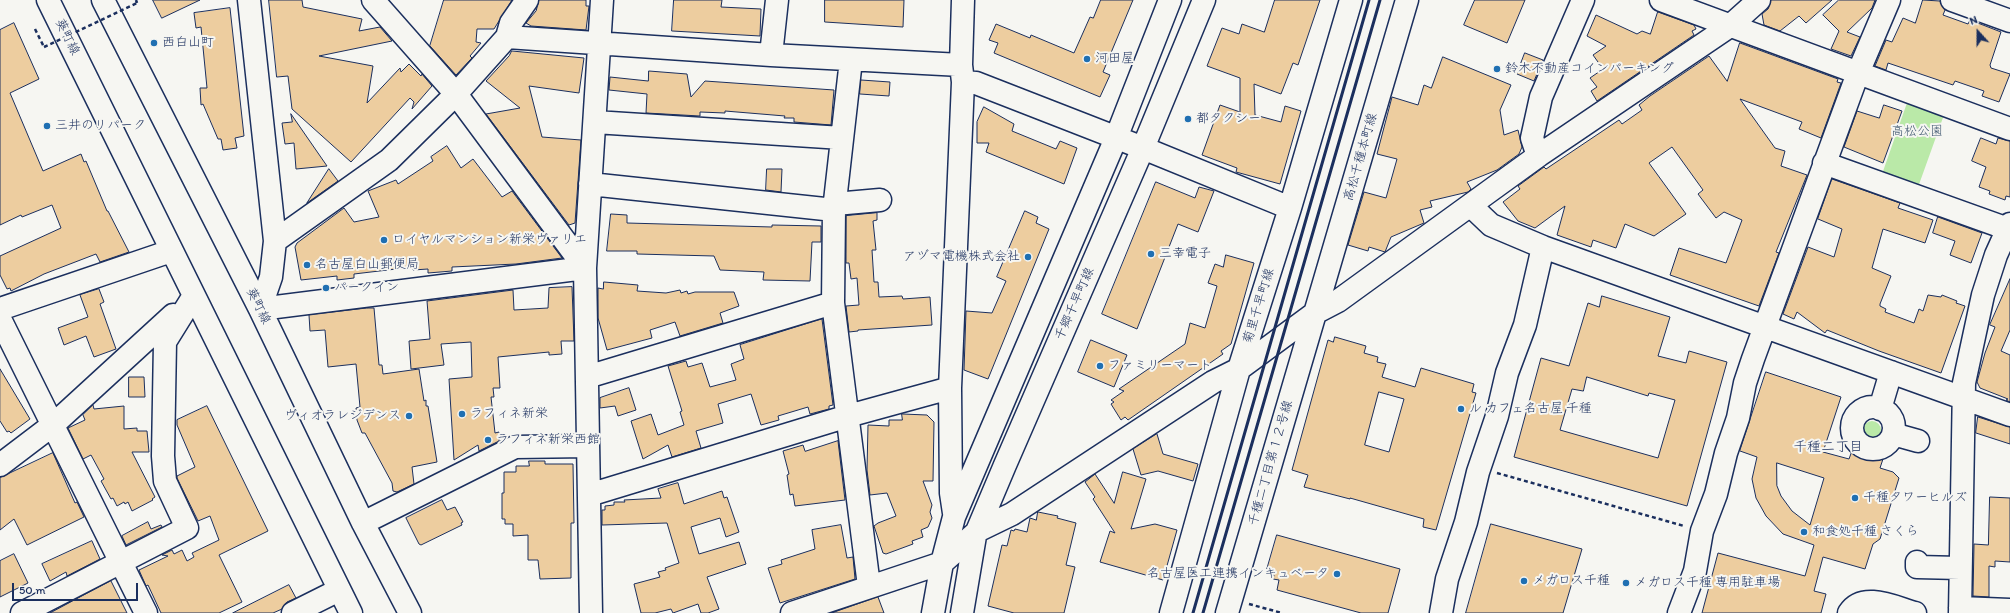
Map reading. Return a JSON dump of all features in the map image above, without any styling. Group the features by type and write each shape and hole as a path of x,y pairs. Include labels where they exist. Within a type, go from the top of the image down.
{"street":[{"name":"葵町線","path":"48,0 193,297 351,613"},
{"name":"葵町線","path":"104,0 260,309 363,522 410,613"},
{"path":"249,0 275,242 271,277 260,309 585,268"},
{"path":"373,0 456,94 585,268"},
{"path":"275,242 389,160 456,94 507,37 511,23 527,0"},
{"path":"591,613 585,268 601,43 602,0"},
{"path":"771,56 777,0"},
{"path":"954,517 951,493 950,388 962,73 963,0"},
{"path":"933,613 942,563 954,517 1116,138 1170,0"},
{"name":"千郷千早町線","path":"962,613 975,536 979,530 1005,465 1143,148 1204,0"},
{"name":"菊里千早町線","path":"1171,613 1239,369 1290,208 1351,0"},
{"name":"高松千種本町線","path":"1315,313 1407,0"},
{"path":"1538,156 1532,138 1541,97 1583,0"},
{"path":"1661,0 2010,129"},
{"path":"792,613 869,586 942,563 979,530 1012,514 1208,385 1239,369 1315,313 1338,301 1538,156 1730,26 1759,0"},
{"path":"1679,613 1695,571 1702,531 1716,494 1726,453 1738,418 1745,383 1764,326 1858,73 1889,0"},
{"path":"1952,0 2010,21"},
{"path":"507,37 771,56 852,60 962,73 976,83 1143,148 1290,208"},
{"path":"852,60 834,207 833,303 869,586"},
{"path":"595,122 842,138"},
{"path":"1824,163 2009,226 2003,257 1983,296 1963,397 1960,611 2010,610"},
{"path":"590,184 834,207 880,200"},
{"path":"1471,206 1491,225 1543,247 2010,415"},
{"path":"1441,613 1447,579 1466,522 1478,472 1497,416 1507,373 1525,324 1543,247"},
{"path":"0,309 171,251"},
{"path":"0,465 54,424 193,297"},
{"path":"22,613 187,528 165,481 163,456 165,342 193,297"},
{"path":"587,377 833,303"},
{"name":"千種二丁目第１２号線","path":"1233,611 1315,313"},
{"path":"0,319 54,424 146,613"},
{"path":"1880,408 1891,372"},
{"path":"590,495 848,416 950,388"},
{"path":"1871,408 1880,408 1889,415 1893,421 1893,434 1886,446 1873,450 1860,445 1855,440 1852,426 1858,414 1871,408"},
{"path":"1893,434 1918,441"},
{"path":"363,522 515,447 588,446"},
{"path":"954,517 979,530"},
{"path":"1917,562 1917,567 1960,568"},
{"path":"293,613 339,590"},
{"path":"333,613 339,590"},
{"path":"1849,613 1858,604 1872,601 1915,613"}],"path":[{"path":"35,29 44,47 136,1"},
{"path":"1494,472 1689,528"}],"green space":[{"name":"高松公園","path":"1908,100 1945,112 1917,190 1881,177"},
{"path":"1868,421 1876,421 1881,426 1879,437 1876,439 1868,439 1863,434 1863,426"}],"building":[{"path":"153,0 200,0 162,18"},
{"path":"269,0 302,0 303,7 362,19 359,31 380,27 392,41 319,56 373,66 367,103 400,68 401,72 409,64 421,76 422,74 432,86 412,109 414,102 410,98 351,162 292,109 288,76 277,77"},
{"path":"444,0 512,0 494,29 477,29 476,42 481,43 470,56 472,58 456,75 430,46"},
{"path":"539,0 586,0 586,6 589,6 586,30 531,26 526,23 536,11"},
{"path":"674,0 722,0 721,7 761,9 760,36 672,31"},
{"path":"825,0 904,0 903,27 825,22"},
{"path":"1101,0 1133,0 1103,72 1110,75 1100,97 994,53 998,43 989,40 996,24 1030,38 1031,35 1074,53 1090,17 1093,18"},
{"path":"1275,0 1320,0 1298,65 1293,63 1281,94 1254,84 1255,115 1281,122 1285,106 1301,111 1280,184 1236,172 1237,168 1202,155 1220,105 1240,112 1240,78 1207,66 1222,28 1239,34 1242,24 1264,32"},
{"path":"1475,0 1525,0 1507,43 1464,25"},
{"path":"1771,0 1832,0 1806,23 1799,16 1780,31 1764,25 1762,14 1768,9"},
{"path":"1839,0 1875,0 1872,8 1847,32 1860,37 1851,56 1831,49 1839,31 1823,15"},
{"path":"1923,0 1940,1 1945,10 1943,15 1968,24 1970,20 2001,32 1990,65 1991,68 2010,74 1999,102 1982,96 1984,91 1955,81 1953,85 1888,63 1886,70 1875,66 1886,40 1892,42 1903,18 1915,23"},
{"path":"230,8 244,136 235,138 237,148 223,150 221,139 218,139 203,104 201,105 200,88 207,88 201,27 196,28 194,13"},
{"path":"1658,12 1694,25 1696,29 1692,31 1694,35 1597,101 1591,91 1597,87 1590,78 1603,69 1593,55 1606,46 1587,36 1596,15 1637,34 1642,31 1650,34"},
{"path":"14,23 39,79 10,93 43,171 81,154 84,162 86,161 107,211 129,252 100,262 96,254 44,274 11,291 10,288 7,289 0,275 0,256 61,228 52,205 22,217 21,215 0,225 0,30"},
{"path":"1740,43 1838,79 1837,82 1841,83 1821,138 1799,129 1802,122 1740,99 1775,148 1785,151 1781,166 1807,175 1776,252 1779,253 1759,306 1670,275 1679,248 1726,263 1742,220 1724,212 1716,218 1698,194 1703,190 1672,147 1649,163 1686,214 1654,236 1625,224 1616,248 1593,240 1591,247 1557,235 1565,206 1535,228 1518,221 1503,202 1520,189 1518,186 1544,167 1546,169 1619,120 1622,124 1642,110 1639,105 1650,96 1709,56 1727,81"},
{"path":"512,51 584,58 579,93 529,86 542,137 581,140 575,223 569,225 486,114 520,108 486,81"},
{"path":"1525,53 1543,60 1534,81 1517,74"},
{"path":"1443,57 1511,85 1500,110 1504,135 1518,130 1522,147 1519,154 1497,170 1467,182 1471,189 1468,192 1430,201 1432,207 1420,210 1424,223 1391,237 1385,252 1369,247 1368,251 1348,245 1364,192 1386,198 1397,159 1377,154 1392,97 1418,105 1424,85 1431,88"},
{"path":"649,71 687,74 691,97 705,81 834,90 831,125 794,122 794,118 784,118 785,116 725,111 725,113 700,112 700,116 646,113 647,94 609,90 610,77 648,81"},
{"path":"861,80 890,82 889,96 860,94"},
{"path":"1884,105 1902,111 1883,163 1844,147 1857,111 1879,118"},
{"path":"984,107 1014,124 1012,131 1056,149 1060,141 1077,148 1064,184 986,152 989,143 977,143 977,122"},
{"path":"291,114 327,166 296,169 294,143 285,144 282,123 292,122"},
{"path":"1981,138 1996,144 1998,138 2010,141 2010,197 2006,196 2005,200 1989,194 1990,191 1979,187 1986,167 1972,161"},
{"path":"447,146 461,168 473,159 502,197 512,191 562,258 516,264 452,267 452,271 428,273 428,269 413,270 413,267 354,274 354,278 337,280 337,276 301,280 295,247 297,243 344,208 354,222 379,217 368,191 396,180 398,184 433,161 431,157"},
{"path":"329,169 338,181 307,203"},
{"path":"767,169 782,169 781,192 766,190"},
{"path":"1832,179 1900,203 1898,208 1933,220 1925,243 1883,229 1872,268 1891,276 1880,304 1880,306 1886,309 1885,312 1914,323 1919,309 1923,311 1928,295 1941,297 1942,295 1965,306 1941,373 1879,351 1827,330 1825,333 1797,312 1794,319 1783,314 1808,247 1834,257 1842,229 1818,219"},
{"path":"1156,182 1195,198 1199,187 1214,191 1198,232 1178,224 1137,329 1102,314"},
{"path":"1025,211 1038,217 1036,223 1049,229 988,379 964,370 966,311 992,313 1006,281 997,277"},
{"path":"877,213 877,220 873,221 876,250 872,250 874,282 878,282 879,297 902,296 903,299 930,297 932,325 858,330 849,332 846,306 859,305 857,278 851,279 849,263 846,263 846,216"},
{"path":"611,214 627,215 627,223 772,227 772,225 821,226 821,242 812,242 810,281 763,280 764,272 720,270 714,256 637,254 637,251 607,251"},
{"path":"1938,217 1982,233 1971,263 1950,255 1955,241 1933,233"},
{"path":"1226,255 1254,263 1231,344 1221,351 1223,354 1128,420 1125,417 1121,420 1111,404 1114,402 1111,400 1124,391 1119,389 1185,344 1190,323 1205,328 1217,286 1208,283 1215,264 1223,267"},
{"path":"2010,279 2010,330 2001,351 2010,355 2010,402 2006,400 2008,399 1980,388 1977,382 1985,353 1995,327 1990,325"},
{"path":"604,282 638,285 637,291 666,293 680,290 681,293 687,291 688,294 695,292 734,292 739,306 720,313 723,323 680,336 675,322 650,330 652,338 607,350 598,318 598,288 603,289"},
{"path":"572,287 574,341 561,341 562,354 549,355 549,352 498,357 500,388 493,388 494,397 491,397 495,433 499,432 499,441 479,451 478,445 454,460 449,379 472,377 471,342 441,344 444,365 411,369 409,341 430,339 427,301 513,290 514,310 548,308 549,288"},
{"path":"99,289 104,302 100,304 116,349 94,357 86,336 64,345 58,328 88,317 80,295"},
{"path":"1602,296 1670,317 1658,356 1686,363 1689,351 1727,362 1687,506 1514,457 1541,358 1569,366 1588,303 1599,307","holes":["1587,377 1648,396 1649,393 1675,400 1658,458 1560,430 1572,389 1583,391"]},
{"path":"374,308 379,365 382,365 383,374 419,369 424,401 426,400 426,406 428,406 437,462 412,467 414,484 397,492 393,491 392,483 365,433 362,433 357,420 356,408 360,407 356,364 328,367 325,330 310,331 309,315"},
{"path":"822,319 833,405 829,406 829,409 810,414 808,407 778,416 779,420 761,425 751,394 718,404 723,423 696,431 701,448 672,457 668,445 643,459 631,421 651,414 658,435 684,425 680,412 682,411 668,366 686,361 688,367 702,363 710,387 736,380 731,364 744,359 740,345"},
{"path":"1335,337 1366,346 1364,353 1378,357 1377,362 1386,364 1382,377 1415,387 1421,368 1474,384 1472,392 1476,393 1436,530 1423,527 1424,519 1350,498 1304,487 1308,475 1292,470 1328,340 1333,342","holes":["1379,392 1404,399 1389,452 1365,445"]},
{"path":"1091,340 1127,355 1114,387 1078,372"},
{"path":"0,369 30,419 11,433 9,431 7,432 0,421"},
{"path":"1766,372 1841,397 1823,452 1849,459 1853,448 1884,456 1880,468 1893,472 1899,478 1880,539 1873,544 1865,569 1823,557 1814,591 1826,594 1821,613 1702,613 1718,553 1805,576 1814,545 1783,534 1766,516 1756,498 1752,479 1757,457 1740,451","holes":["1777,463 1824,478 1810,525 1792,511 1781,496 1777,486"]},
{"path":"129,377 144,377 145,397 129,397"},
{"path":"629,388 636,410 618,416 615,406 600,408 600,398"},
{"path":"93,405 94,409 124,406 124,429 137,428 137,431 147,431 149,452 132,452 155,497 152,499 153,500 132,511 128,502 125,504 124,502 117,506 113,498 111,499 101,481 104,479 91,455 83,459 68,428 85,420 83,415"},
{"path":"207,406 268,531 219,555 242,602 219,613 161,613 139,570 168,556 162,555 172,550 174,554 182,550 187,561 194,557 192,553 219,540 210,516 198,521 177,478 177,476 195,467 177,425 177,420"},
{"path":"902,414 927,415 934,422 933,481 923,481 932,505 930,512 932,518 928,527 921,530 923,537 912,541 913,544 886,554 883,553 874,526 896,516 887,493 870,495 867,470 868,425 889,426 889,420 902,420"},
{"path":"1978,417 2010,427 2010,444 1976,433"},
{"path":"1157,434 1163,454 1198,464 1193,481 1158,471 1141,475 1133,449"},
{"path":"838,441 845,500 795,506 793,494 790,495 787,475 789,474 783,451 803,445 805,451"},
{"path":"53,453 75,503 77,502 84,517 27,545 14,519 0,530 0,478"},
{"path":"529,461 545,461 545,464 573,464 574,523 571,523 571,578 540,579 538,560 528,560 528,535 513,536 513,524 505,524 505,519 502,519 504,472 516,472 516,466 529,466"},
{"path":"1123,472 1146,479 1131,529 1155,524 1177,530 1163,580 1100,562 1110,531 1115,533 1093,499 1095,497 1085,482 1095,474 1114,503"},
{"path":"678,483 684,504 722,491 724,498 727,497 739,532 726,537 720,518 691,527 699,554 739,542 746,564 707,577 719,609 708,613 701,613 698,604 673,613 671,609 655,613 641,613 634,584 660,577 658,572 666,570 665,568 679,563 667,523 602,525 602,510 605,510 605,506 614,505 614,502 661,498 658,489"},
{"path":"1990,497 2010,498 2010,562 1995,561 1995,567 1989,566 1989,597 1973,596 1974,544 1988,545"},
{"path":"442,500 447,510 455,507 463,522 461,523 462,525 421,545 419,544 406,518"},
{"path":"1038,512 1058,516 1057,518 1076,523 1066,565 1075,567 1064,613 1014,613 988,606 1002,545 1007,546 1011,530 1014,531 1015,529 1027,532 1030,518 1036,520"},
{"path":"148,522 151,529 161,525 162,527 126,545 122,536"},
{"name":"メガロス千種","path":"1491,524 1582,549 1563,613 1466,613"},
{"path":"841,525 847,558 853,557 855,579 780,603 768,568 782,564 781,560 815,549 812,530"},
{"name":"名古屋医工連携インキュベータ","path":"1277,535 1400,569 1388,613 1361,613 1277,590 1279,580 1273,579 1274,575 1266,573"},
{"path":"92,541 100,559 67,576 66,572 50,581 42,564"},
{"path":"14,554 28,583 0,597 0,561"},
{"path":"111,581 127,613 50,613 78,598"},
{"path":"289,585 296,598 287,602 282,609 273,613 233,613"},
{"path":"878,597 884,613 832,613"}],"railway":[{"path":"1193,613 1369,0"},
{"path":"1203,613 1380,0"}],"place":[{"name":"西白山町","path":"154,43"},
{"name":"河田屋","path":"1087,59"},
{"name":"鈴木不動産コインパーキング","path":"1497,69"},
{"name":"都タクシー","path":"1188,119"},
{"name":"三井のリパーク","path":"47,126"},
{"name":"ロイヤルマンション新栄ヴァリエ","path":"384,240"},
{"name":"三幸電子","path":"1151,254"},
{"name":"アヅマ電機株式会社","path":"1028,257"},
{"name":"名古屋白山郵便局","path":"307,265"},
{"name":"パークイン","path":"326,288"},
{"name":"ファミリーマート","path":"1100,366"},
{"name":"ル カフェ名古屋 千種","path":"1461,409"},
{"name":"ラフィネ新栄","path":"462,414"},
{"name":"ヴィオラレジデンス","path":"409,416"},
{"name":"ラフィネ新栄西館","path":"488,440"},
{"name":"千種タワーヒルズ","path":"1855,498"},
{"name":"和食処千種 さくら","path":"1804,532"},
{"name":"名古屋医工連携インキュベータ","path":"1337,574"},
{"name":"メガロス千種","path":"1524,581"},
{"name":"メガロス千種 専用駐車場","path":"1626,583"}],"district":[{"name":"千種二丁目","path":"1828,447"}]}
